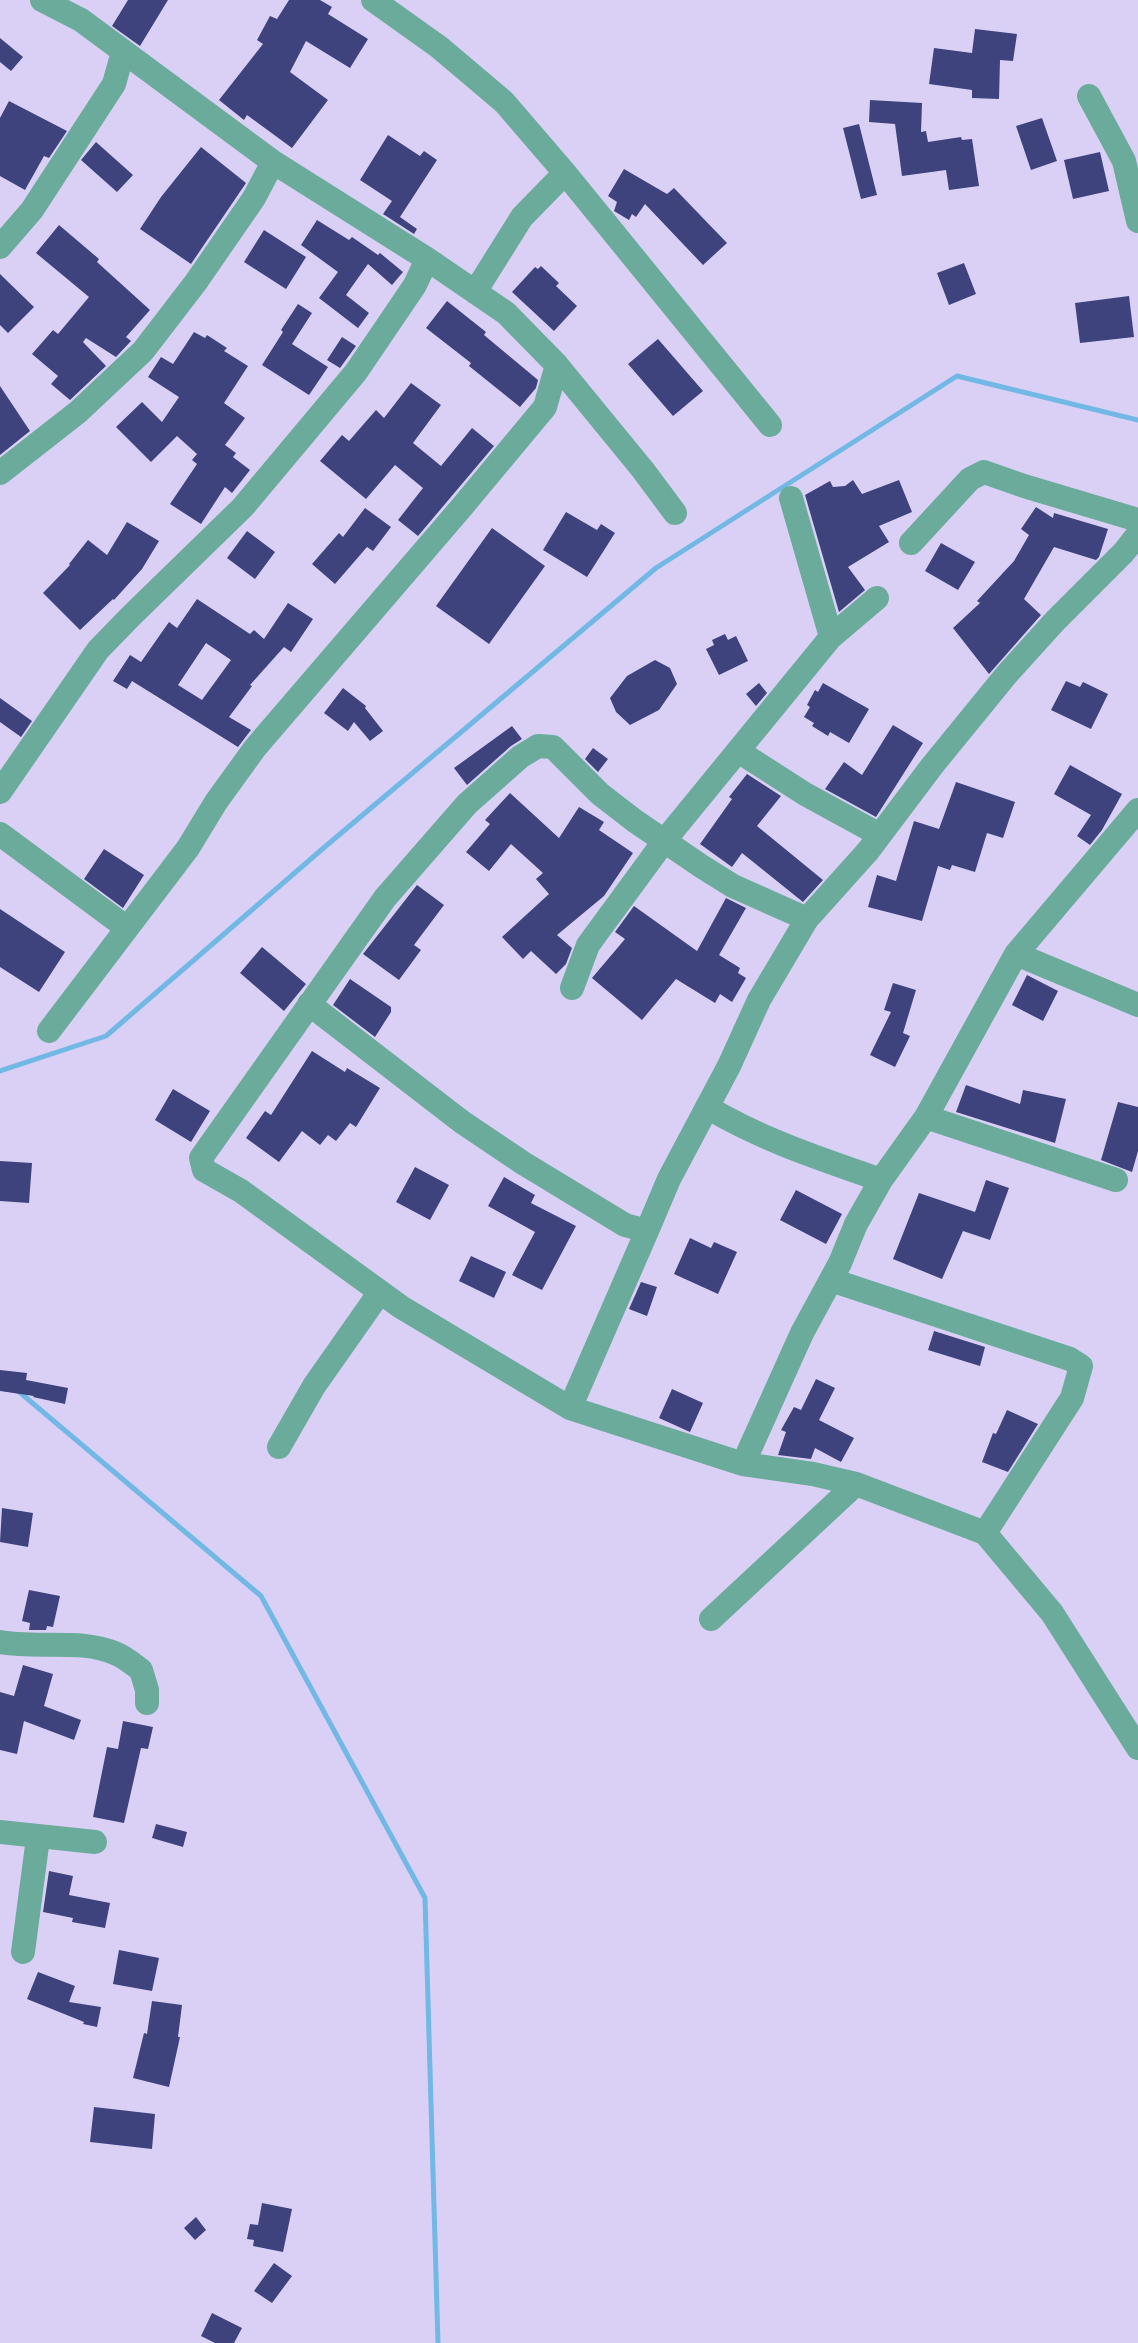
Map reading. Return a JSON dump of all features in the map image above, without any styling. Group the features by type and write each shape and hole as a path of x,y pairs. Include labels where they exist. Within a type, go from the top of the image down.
{"street":[{"path":"42,0 81,20 273,162 427,258 506,313 557,365 675,513"},
{"path":"373,0 439,48 504,102 565,173 770,425"},
{"path":"0,247 32,210 114,84 123,52"},
{"path":"1089,96 1124,161 1138,221"},
{"path":"0,473 78,412 143,351 196,282 254,198 273,162"},
{"path":"475,292 522,217 565,173"},
{"path":"0,792 98,650 243,507 356,372 415,285 427,258"},
{"path":"49,1031 188,848 216,802 255,748 545,407 557,365"},
{"path":"911,543 970,479 984,472 1138,520"},
{"path":"791,498 831,637"},
{"path":"570,1408 669,1179 729,1066 759,1000 807,919 880,835 932,766 1007,674 1055,621 1124,552 1138,534"},
{"path":"572,988 588,945 665,840 831,637 877,598"},
{"path":"807,919 733,886 635,821 600,794 553,747 538,746 520,758 467,804 385,898 201,1158 204,1170 241,1191 401,1307 570,1408 743,1464 813,1474 856,1484 985,1533 1052,1613 1138,1748"},
{"path":"738,751 805,794 880,835"},
{"path":"743,1464 802,1333 831,1280 856,1224 881,1180 926,1117 1016,954 1138,810"},
{"path":"0,834 127,928"},
{"path":"1016,954 1138,1005"},
{"path":"309,1004 462,1122 604,1214 625,1225 647,1231"},
{"path":"707,1107 737,1125 778,1144 881,1180"},
{"path":"926,1117 1116,1180"},
{"path":"831,1280 1070,1359 1081,1366 1072,1398 985,1533"},
{"path":"279,1447 314,1386 380,1292"},
{"path":"711,1619 856,1484"},
{"path":"0,1642 18,1645 88,1646 118,1654 141,1670 147,1690 147,1703"},
{"path":"0,1832 38,1838 95,1842"},
{"path":"23,1952 38,1838"}],"building":[{"path":"128,0 168,0 140,46 112,26"},
{"path":"289,0 320,0 332,7 328,14 368,39 350,68 306,41 290,72 328,100 292,148 247,115 244,120 219,100 263,44 257,40 270,16 277,19"},
{"path":"975,29 1017,34 1013,61 1000,60 999,99 972,98 972,90 929,84 934,48 972,53"},
{"path":"0,38 23,57 11,71 0,62"},
{"path":"870,100 922,103 921,132 926,131 928,142 961,137 962,140 972,139 979,186 949,190 946,170 902,176 895,124 869,122"},
{"path":"9,101 67,131 49,158 44,156 25,190 0,176 0,118"},
{"path":"1042,118 1057,161 1031,170 1016,126"},
{"path":"859,124 877,195 861,199 843,128"},
{"path":"388,135 420,156 424,151 437,160 400,217 417,229 414,234 383,214 392,201 360,180"},
{"path":"96,142 133,175 117,192 81,160"},
{"path":"201,147 246,183 191,264 140,229 161,197"},
{"path":"1100,152 1109,191 1073,199 1064,160"},
{"path":"624,169 667,194 674,188 727,243 703,265 645,204 636,217 632,214 629,220 614,211 617,202 608,196"},
{"path":"317,220 349,240 352,237 378,255 380,253 403,272 392,285 368,264 346,295 369,313 358,328 319,298 338,272 301,245"},
{"path":"59,225 99,259 97,262 150,310 126,337 131,341 116,357 86,338 83,342 106,366 70,400 51,384 58,376 32,354 53,330 58,334 89,297 36,253"},
{"path":"264,230 306,257 286,289 244,262"},
{"path":"964,263 976,294 949,305 937,273"},
{"path":"541,266 559,283 556,286 577,306 554,331 512,292 535,267 538,269"},
{"path":"0,274 34,307 8,333 0,325"},
{"path":"1129,296 1134,337 1080,343 1075,303"},
{"path":"447,301 486,332 484,335 538,380 536,388 520,407 469,366 471,363 426,328"},
{"path":"298,304 312,313 292,344 328,367 309,395 262,365"},
{"path":"194,332 205,338 207,335 227,348 224,351 248,366 224,403 245,418 225,445 236,453 233,457 250,470 232,493 225,487 201,524 170,504 197,464 192,460 197,454 177,436 151,462 116,427 142,402 162,422 179,397 148,377 161,357 173,364"},
{"path":"342,337 356,346 340,368 327,360"},
{"path":"658,339 703,391 673,416 628,364"},
{"path":"411,383 441,405 413,443 441,466 472,428 494,446 418,536 398,520 423,488 395,465 366,499 320,461 342,435 349,441 376,410 384,418"},
{"path":"0,386 30,431 0,455"},
{"path":"853,480 862,494 899,480 912,512 879,526 889,542 848,567 865,590 839,612 805,495 830,481 833,487 845,486"},
{"path":"1036,507 1053,518 1054,513 1108,529 1096,560 1054,547 1024,599 1041,615 989,674 953,628 980,603 977,601 1014,561 1029,535 1021,529"},
{"path":"365,508 391,527 373,551 367,547 335,584 312,564 339,533 343,537"},
{"path":"566,512 597,530 601,524 615,533 587,577 543,550"},
{"path":"127,522 159,541 142,569 114,600 80,630 43,593 70,565 88,540 107,555"},
{"path":"492,528 545,566 489,644 436,606"},
{"path":"247,531 275,552 255,579 227,558"},
{"path":"941,543 975,562 958,590 925,571"},
{"path":"197,599 250,634 254,630 264,639 288,603 313,619 291,652 284,647 250,685 252,686 229,717 251,730 238,747 132,681 127,689 113,681 130,655 141,662 169,622 177,628","holes":["206,643 231,660 202,700 178,685"]},
{"path":"725,634 728,640 736,636 748,661 719,675 706,649 714,645 712,640"},
{"path":"655,660 670,668 677,684 659,710 630,725 616,712 610,698 627,676"},
{"path":"1066,681 1080,687 1083,682 1108,694 1091,729 1051,710"},
{"path":"759,683 767,693 756,706 746,694"},
{"path":"823,683 869,709 849,743 830,732 828,736 812,726 814,723 804,717 815,690 818,692"},
{"path":"343,688 366,706 365,708 383,731 370,741 354,722 348,731 324,713"},
{"path":"0,698 32,721 21,737 0,722"},
{"path":"893,725 923,743 876,817 825,789 844,762 862,775"},
{"path":"512,726 522,739 467,785 454,768"},
{"path":"593,748 608,759 598,772 585,759"},
{"path":"1070,765 1122,794 1102,830 1090,845 1077,836 1091,815 1054,794"},
{"path":"747,774 781,796 757,826 823,880 803,902 742,853 732,867 700,844 732,799 729,797"},
{"path":"956,782 1015,802 1003,838 987,833 975,872 952,865 950,870 938,866 922,921 868,907 877,875 896,881 914,821 939,829"},
{"path":"510,793 559,838 579,807 604,822 599,830 633,853 604,896 557,935 572,948 566,964 556,974 531,951 523,959 502,937 549,894 536,879 543,873 511,844 489,871 466,852 490,824 485,820"},
{"path":"104,849 144,875 123,908 84,879"},
{"path":"417,885 444,905 414,945 421,950 399,980 363,954"},
{"path":"726,898 746,908 719,955 740,968 738,973 746,978 732,1002 720,994 715,1003 676,979 642,1020 592,978 625,939 615,932 634,906 697,951"},
{"path":"0,909 65,952 39,992 0,967"},
{"path":"262,947 306,984 284,1011 240,973"},
{"path":"1027,975 1058,991 1043,1021 1012,1005"},
{"path":"350,979 391,1007 391,1012 375,1037 333,1005"},
{"path":"893,983 916,990 903,1033 910,1036 895,1067 870,1055 891,1012 884,1010"},
{"path":"312,1051 345,1072 347,1068 380,1088 356,1127 350,1123 336,1141 328,1135 320,1145 302,1131 279,1162 246,1138 265,1111 271,1115"},
{"path":"966,1085 1020,1104 1023,1090 1066,1099 1055,1143 956,1112"},
{"path":"173,1089 210,1111 191,1142 155,1120"},
{"path":"1118,1102 1138,1107 1138,1151 1132,1172 1101,1160"},
{"path":"0,1161 32,1163 29,1203 0,1201"},
{"path":"415,1167 449,1185 430,1220 396,1202"},
{"path":"504,1177 535,1195 531,1203 576,1226 542,1290 512,1275 535,1232 488,1206"},
{"path":"986,1180 1009,1188 990,1240 963,1231 942,1279 893,1259 919,1193 975,1212"},
{"path":"796,1190 842,1214 826,1244 780,1220"},
{"path":"690,1238 711,1248 714,1242 737,1252 718,1294 674,1274"},
{"path":"471,1256 506,1272 494,1298 459,1281"},
{"path":"641,1282 657,1287 647,1316 629,1309"},
{"path":"934,1331 985,1347 980,1366 928,1350"},
{"path":"0,1370 27,1373 26,1380 68,1388 65,1404 0,1391"},
{"path":"816,1379 835,1388 819,1420 854,1438 841,1462 815,1448 811,1459 778,1455 786,1432 781,1430 794,1407 801,1410"},
{"path":"672,1389 703,1403 690,1432 659,1418"},
{"path":"1007,1410 1038,1424 1008,1472 982,1462 993,1433 996,1434"},
{"path":"2,1508 33,1513 28,1547 0,1542"},
{"path":"29,1590 60,1596 53,1627 47,1626 46,1630 29,1630 30,1623 22,1621"},
{"path":"23,1665 53,1674 44,1706 81,1720 74,1740 24,1721 17,1754 0,1750 0,1692 14,1696"},
{"path":"123,1721 153,1727 148,1749 141,1748 124,1823 93,1817 107,1747 118,1749"},
{"path":"156,1824 187,1832 183,1847 152,1838"},
{"path":"49,1871 73,1876 69,1895 110,1903 105,1928 72,1922 73,1918 43,1912"},
{"path":"119,1950 159,1958 152,1991 113,1984"},
{"path":"38,1972 75,1986 69,2002 101,2007 97,2027 83,2024 84,2022 27,1999"},
{"path":"152,2001 182,2005 178,2037 180,2037 169,2087 133,2078 144,2033 147,2034"},
{"path":"94,2107 155,2114 152,2149 90,2142"},
{"path":"262,2203 292,2209 283,2252 253,2246 254,2240 247,2239 250,2224 258,2225"},
{"path":"196,2217 206,2230 195,2240 184,2228"},
{"path":"274,2263 292,2276 272,2303 254,2291"},
{"path":"212,2313 242,2328 234,2343 215,2343 201,2336"}],"waterway":[{"path":"0,1071 106,1036 327,845 656,568 957,376 1138,420"},
{"path":"17,1390 261,1596 425,1898 438,2343"}]}
